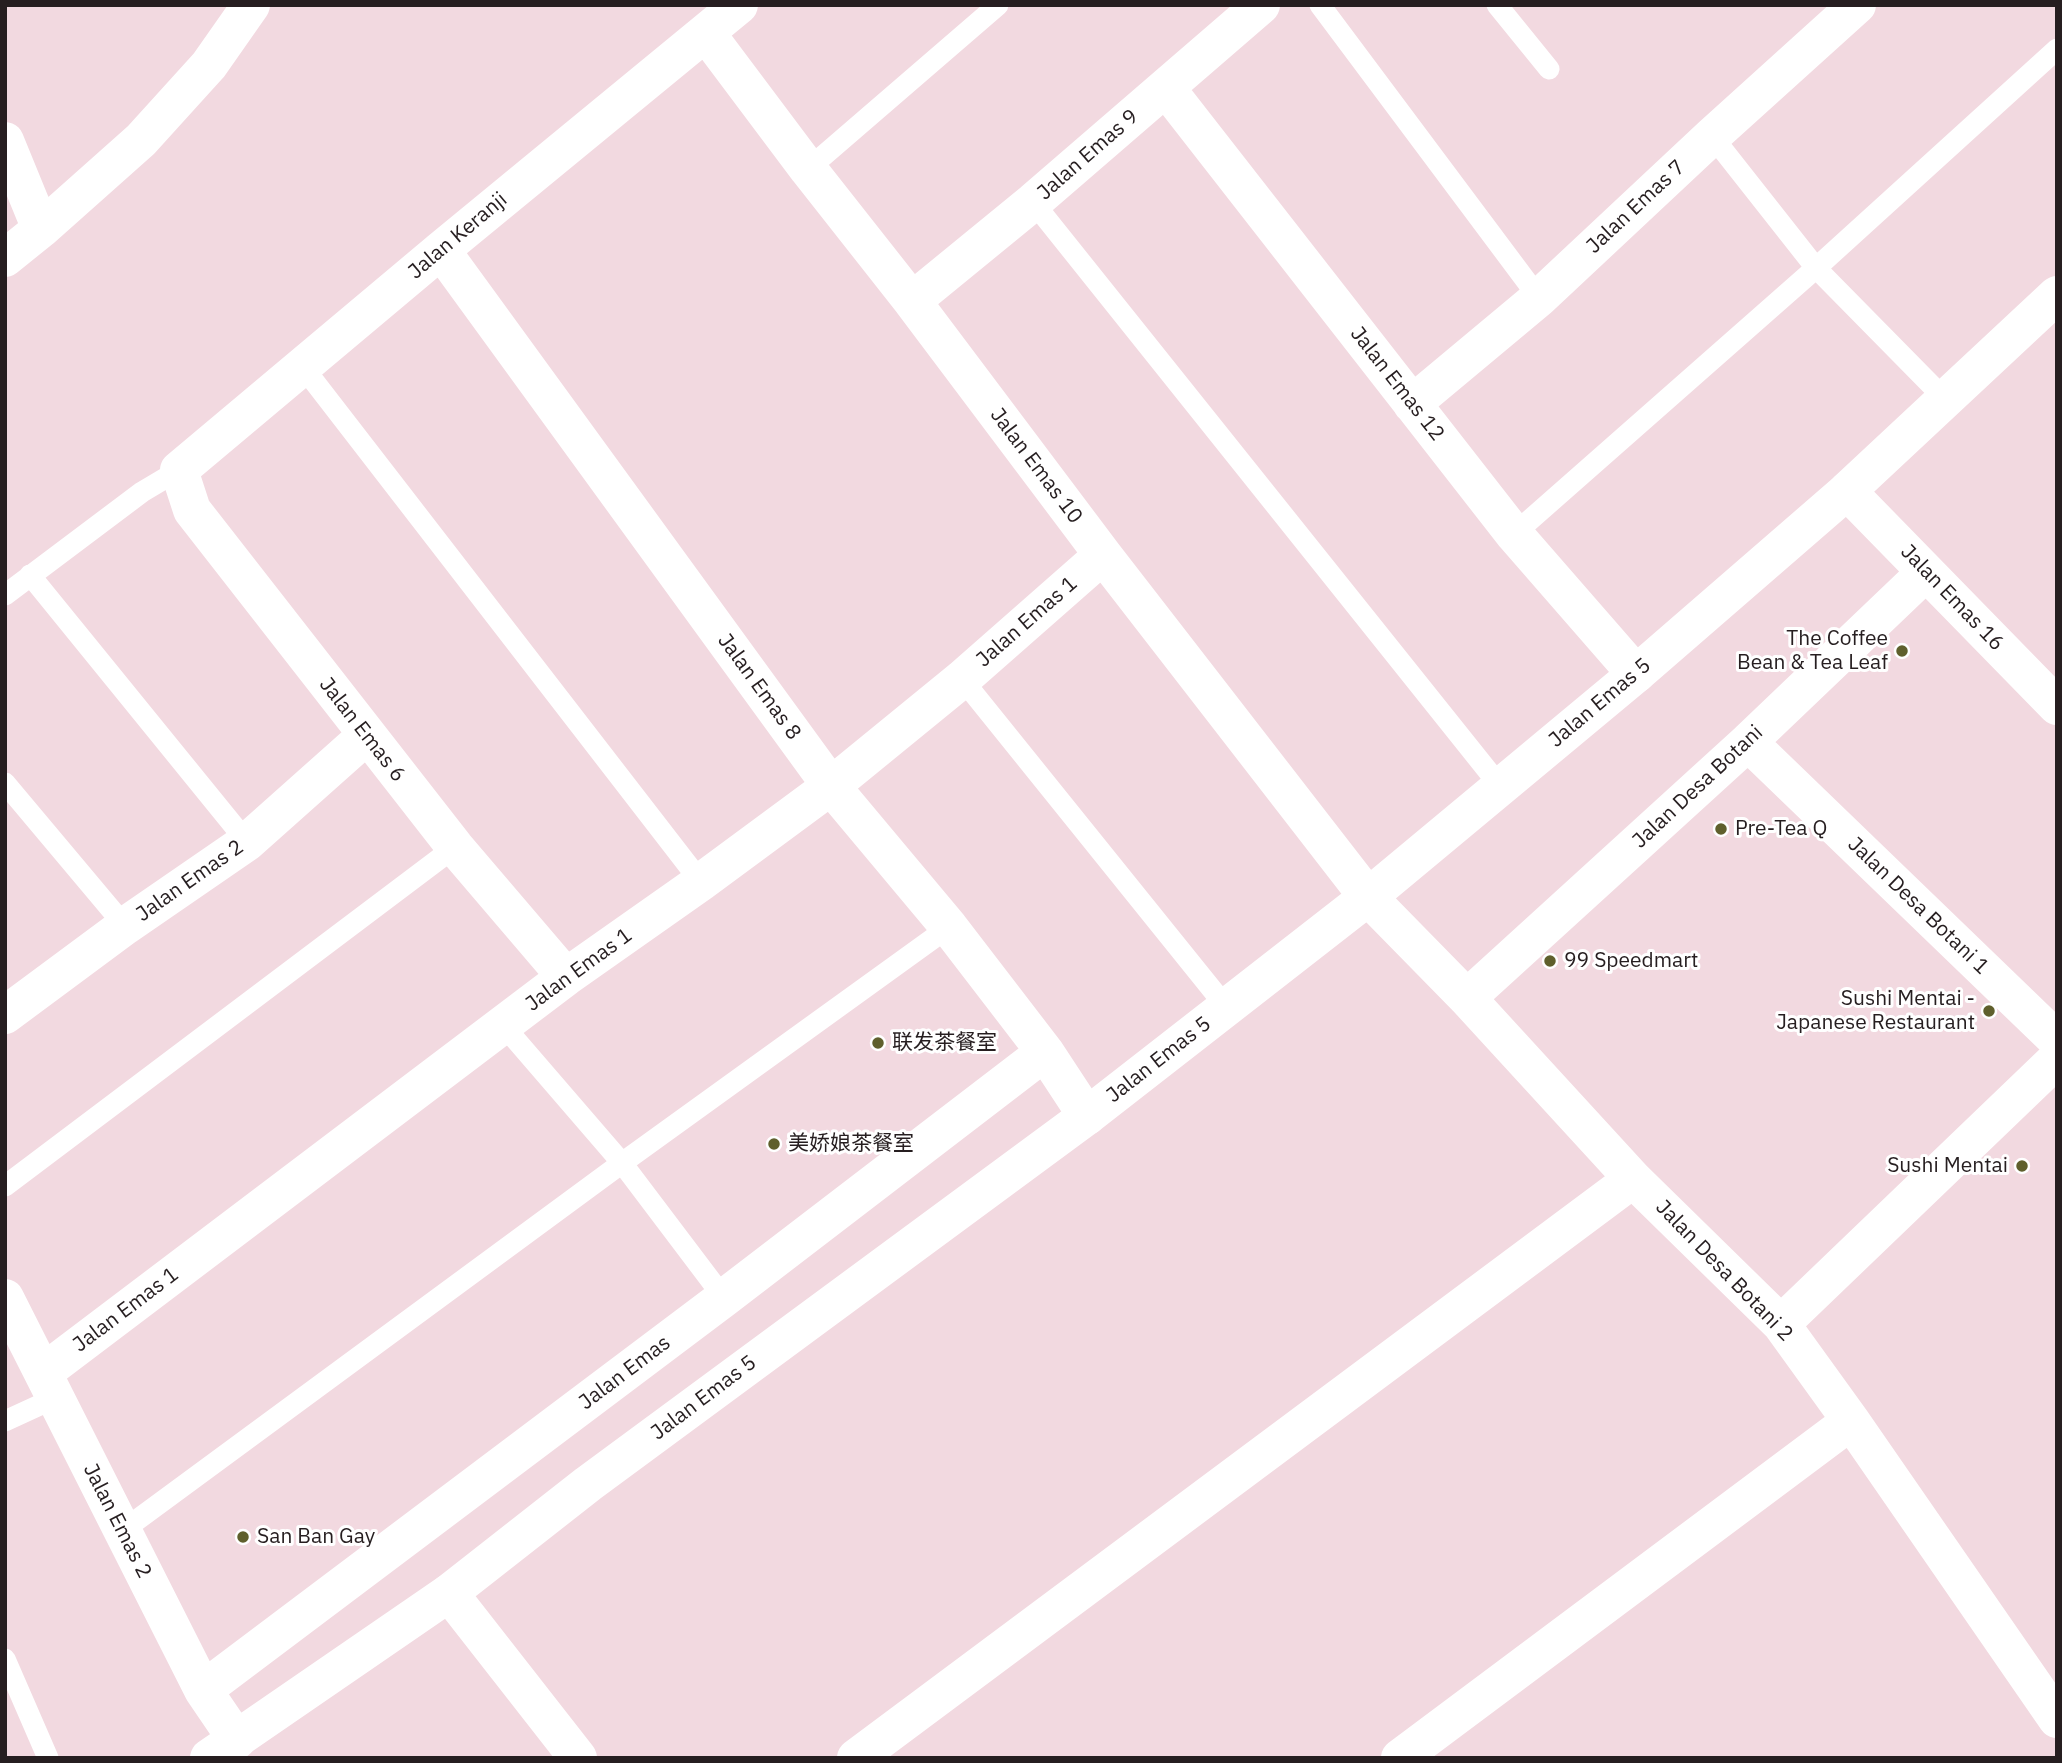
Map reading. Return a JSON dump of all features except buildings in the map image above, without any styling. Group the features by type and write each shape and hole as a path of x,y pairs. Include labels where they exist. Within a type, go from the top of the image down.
{"street":[{"path":"5,258 141,140 209,65 251,5"},
{"name":"Jalan Keranji","path":"180,470 441,250 739,5"},
{"name":"Jalan Emas 9","path":"912,301 1033,202 1261,5"},
{"name":"Jalan Emas 7","path":"1412,404 1539,298 1857,5"},
{"name":"Jalan Emas 10","path":"706,33 1368,898"},
{"name":"Jalan Emas 12","path":"1166,88 1514,534 1636,674"},
{"path":"5,141 41,229"},
{"name":"Jalan Emas 8","path":"441,250 831,786 948,927 1045,1052 1087,1116"},
{"name":"Jalan Emas 5","path":"223,1749 449,1593 588,1484 1087,1116 1368,898 1636,674 1847,491 2057,295"},
{"name":"Jalan Emas 6","path":"180,470 192,510 455,848 566,977"},
{"name":"Jalan Emas 16","path":"1847,491 2057,706"},
{"name":"Jalan Emas 1","path":"50,1385 503,1025 831,786 962,679 1104,555"},
{"name":"Jalan Desa Botani","path":"1467,998 1748,742 1926,572"},
{"name":"Jalan Emas 2","path":"5,1015 125,926 247,842 366,736"},
{"name":"Jalan Desa Botani 1","path":"1748,742 2057,1040"},
{"name":"Jalan Desa Botani 2","path":"1368,898 1467,998 1633,1179 1780,1324 2050,1695"},
{"name":"Jalan Emas","path":"203,1690 724,1298 1045,1052"},
{"path":"1780,1324 2057,1059"},
{"path":"856,1758 1633,1179"},
{"name":"Jalan Emas 2","path":"5,1298 203,1690 223,1749"},
{"path":"1400,1758 1851,1421"},
{"path":"449,1593 578,1758"}],"lane":[{"path":"808,169 998,5"},
{"path":"1320,5 1539,298"},
{"path":"1497,5 1549,69"},
{"path":"1514,534 1816,268 2057,49"},
{"path":"1712,136 1816,268 1945,399"},
{"path":"1033,202 1500,786"},
{"path":"303,367 701,883"},
{"path":"5,595 142,492 180,470"},
{"path":"30,575 247,842"},
{"path":"962,679 1227,1008"},
{"path":"5,783 125,926"},
{"path":"5,1186 455,848"},
{"path":"122,1531 948,927"},
{"path":"503,1025 622,1164 724,1298"},
{"path":"5,1421 50,1385"},
{"path":"5,1659 48,1758"}],"place":[{"name":"The Coffee Bean & Tea Leaf","path":"1902,651"},
{"name":"Pre-Tea Q","path":"1721,829"},
{"name":"99 Speedmart","path":"1550,961"},
{"name":"Sushi Mentai - Japanese Restaurant","path":"1989,1011"},
{"name":"联发茶餐室","path":"878,1043"},
{"name":"美娇娘茶餐室","path":"774,1144"},
{"name":"Sushi Mentai","path":"2022,1166"},
{"name":"San Ban Gay","path":"243,1537"}]}
